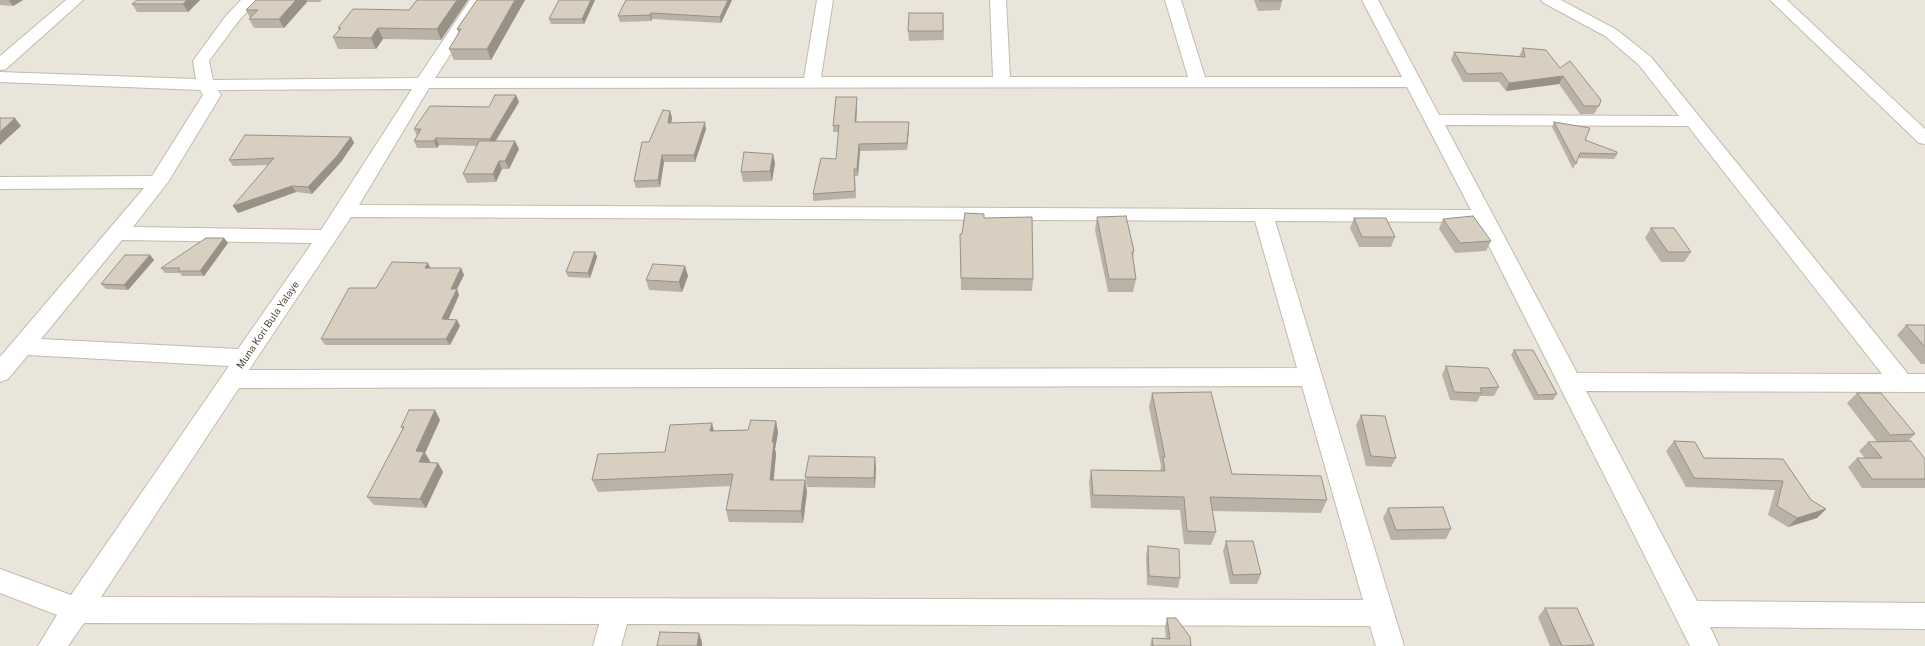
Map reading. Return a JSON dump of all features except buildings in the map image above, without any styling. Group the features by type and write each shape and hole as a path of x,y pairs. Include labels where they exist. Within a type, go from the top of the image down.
{"street":[{"path":"0,65 75,0"},
{"path":"0,373 158,182 212,96 206,85 201,61 231,20 249,0"},
{"name":"Muna Kori Bula Yalaye","path":"52,646 233,379 244,358 346,211 424,83 478,0"},
{"path":"812,83 825,0"},
{"path":"998,0 1002,83"},
{"path":"1173,0 1198,82"},
{"path":"1370,0 1484,216 1705,646"},
{"path":"1549,0 1611,33 1645,61 1902,383"},
{"path":"1778,0 1925,139"},
{"path":"0,76 206,85 424,83 1412,82"},
{"path":"1433,120 1693,121"},
{"path":"0,183 158,182"},
{"path":"346,211 1484,216"},
{"path":"1263,215 1390,646"},
{"path":"117,233 327,237"},
{"path":"22,346 244,358"},
{"path":"233,379 1311,377"},
{"path":"1569,382 1925,383"},
{"path":"0,581 76,610 1380,613"},
{"path":"608,646 616,612"},
{"path":"1689,614 1925,616"}],"shaded area":[{"path":"0,0 1925,0 1925,646 0,646"}]}
